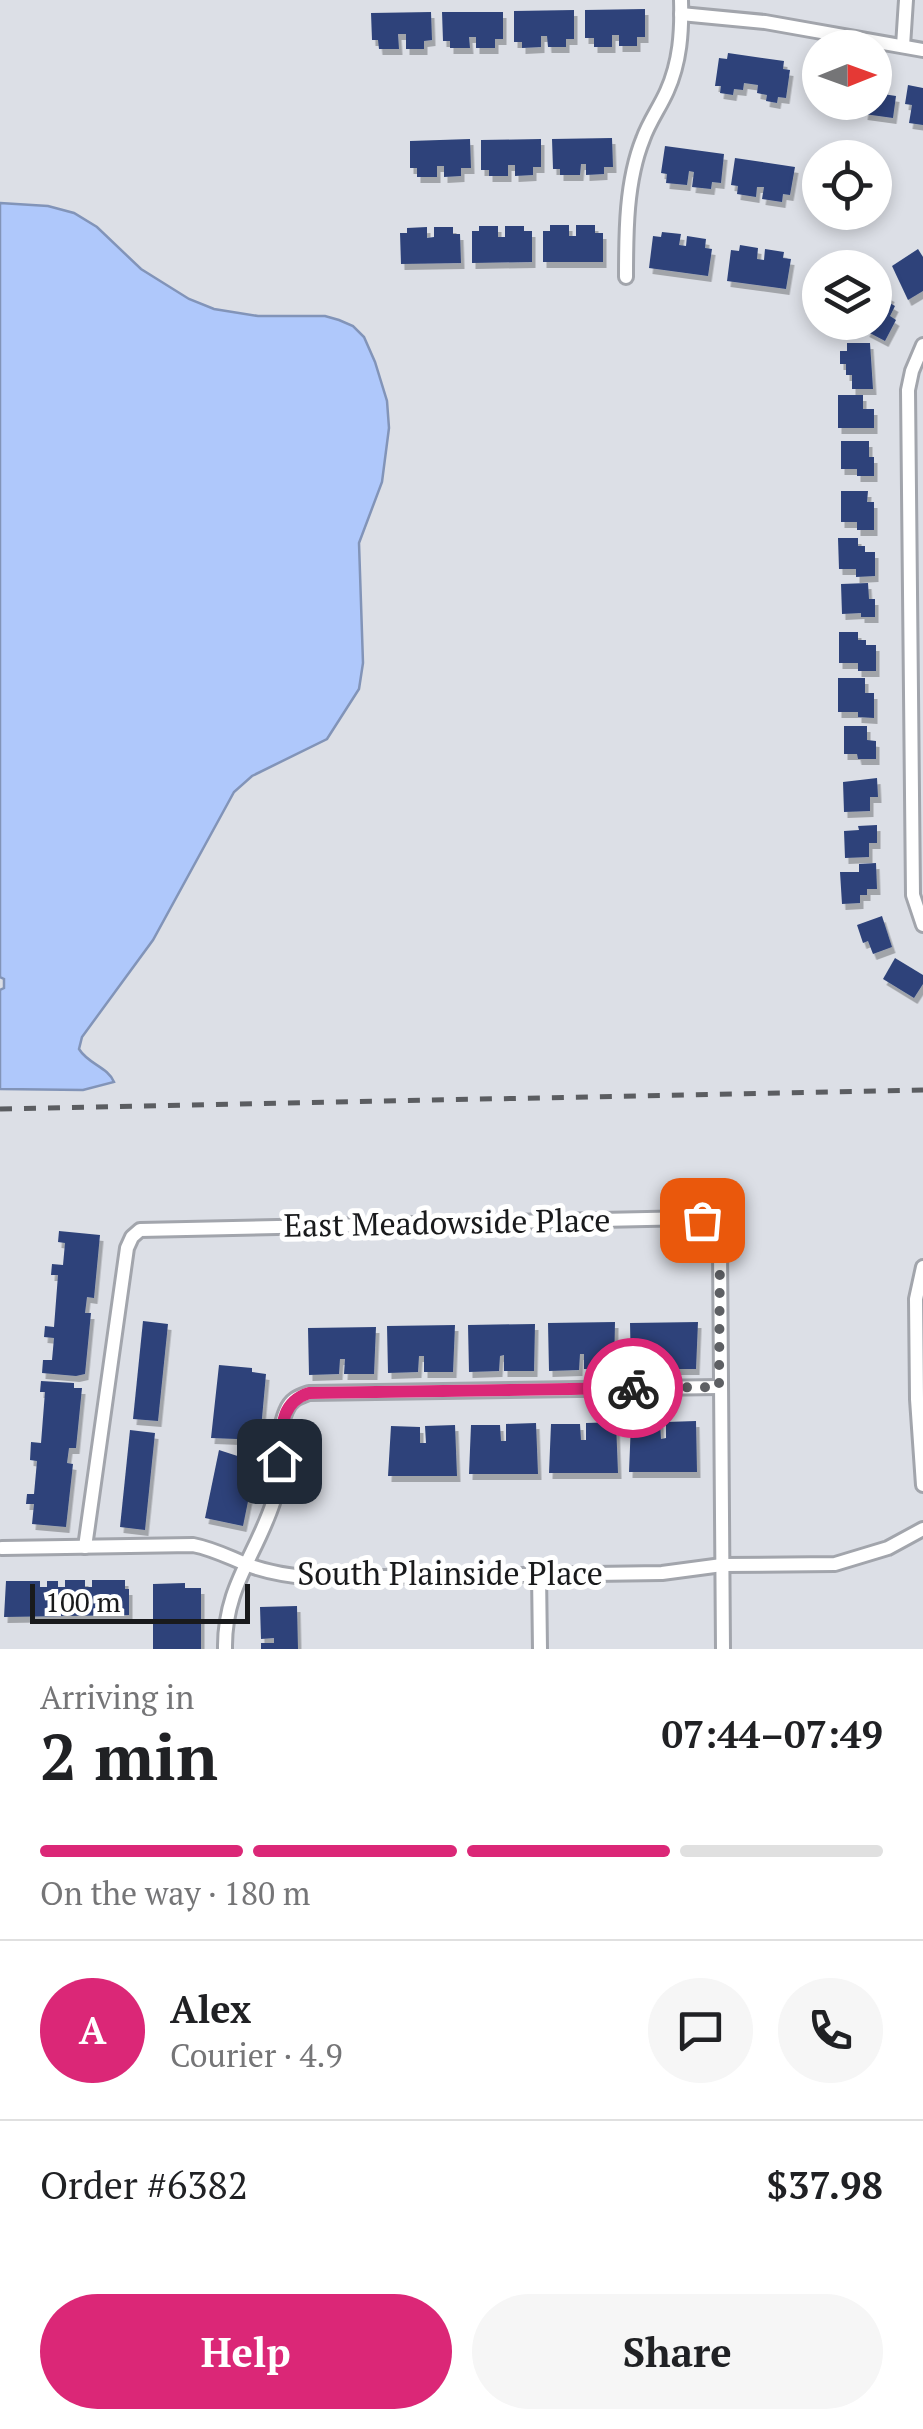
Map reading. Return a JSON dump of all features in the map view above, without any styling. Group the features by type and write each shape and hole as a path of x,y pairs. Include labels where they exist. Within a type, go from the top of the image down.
{"street":[{"path":"904,46 906,0"},
{"path":"626,277 626,236 637,160 642,140 674,72 680,45 681,7 923,50"},
{"path":"923,346 908,390 913,895 923,925"},
{"name":"East Meadowside Place","path":"84,1546 126,1248 140,1230 702,1220 718,1237 720,1247 723,1649"},
{"path":"923,1267 916,1315 923,1485"},
{"path":"224,1649 229,1599 274,1499 283,1420 295,1398 309,1393 719,1387"},
{"name":"South Plainside Place","path":"2,1548 193,1545 216,1549 284,1576 313,1578 662,1573 722,1566 835,1564 888,1548 923,1529"},
{"path":"539,1573 540,1649"}],"water":[{"path":"0,203 48,206 74,213 97,227 141,269 189,299 214,309 258,316 325,316 353,326 364,337 387,401 389,428 382,482 359,543 363,663 359,689 327,739 252,776 234,792 153,940 82,1037 79,1049 114,1082 83,1090 0,1089 0,990 4,988 4,979 0,977"}],"building":[{"path":"645,9 645,37 637,37 637,46 619,46 619,35 612,35 612,47 594,47 594,38 585,38 585,10"},
{"path":"574,10 574,39 566,39 566,47 548,47 547,36 541,36 541,47 522,48 522,42 514,42 514,11"},
{"path":"431,12 432,40 424,41 424,49 406,49 406,34 398,34 399,49 379,49 378,40 372,40 371,13"},
{"path":"442,12 503,12 503,39 495,39 495,48 476,48 476,37 469,37 470,48 450,48 450,41 443,41"},
{"path":"728,53 784,61 783,69 790,70 786,98 778,97 777,103 766,101 767,95 757,93 758,85 744,83 743,90 734,89 733,95 720,93 721,86 715,86 719,58 727,59"},
{"path":"908,85 923,88 923,125 909,123 912,105 905,104"},
{"path":"612,138 613,167 604,167 604,174 586,175 586,164 581,164 580,175 560,175 560,169 553,169 552,139"},
{"path":"470,139 471,168 461,168 461,176 444,177 444,166 437,166 437,177 417,177 417,168 410,168 410,141"},
{"path":"541,139 541,167 533,167 533,175 515,176 515,165 508,165 508,176 489,176 489,170 481,170 481,140"},
{"path":"665,146 724,154 721,183 712,182 711,189 692,187 694,172 689,171 687,185 666,183 667,174 661,173"},
{"path":"735,158 795,167 790,195 783,194 782,202 762,199 764,187 757,187 756,197 737,194 738,186 731,185"},
{"path":"550,225 569,225 569,236 576,236 576,225 595,225 595,233 603,233 603,262 543,262 543,231 550,231"},
{"path":"479,226 498,226 498,237 505,237 505,226 524,226 524,231 532,231 532,262 472,263 472,231 479,231"},
{"path":"427,227 427,238 434,237 434,227 453,227 453,234 460,234 461,263 401,264 400,233 407,233 407,228"},
{"path":"662,232 681,234 679,245 686,246 687,236 706,239 705,248 712,249 708,276 649,268 653,236 661,237"},
{"path":"740,245 758,248 757,259 764,260 765,249 784,252 783,258 791,259 786,289 727,281 731,250 739,251"},
{"path":"918,249 923,257 923,291 908,300 892,266"},
{"path":"847,343 870,343 873,389 852,389 852,375 846,375 846,364 840,364 840,351 847,351"},
{"path":"838,395 863,395 863,409 874,409 874,428 838,428"},
{"path":"841,441 869,441 874,476 857,476 857,469 841,469"},
{"path":"841,491 868,491 867,502 874,502 874,530 857,530 857,522 841,522"},
{"path":"838,538 858,538 858,546 865,546 865,552 875,552 875,576 856,577 856,569 839,569"},
{"path":"868,583 869,599 875,599 875,617 842,614 841,584"},
{"path":"839,632 858,632 858,640 876,645 876,671 858,671 858,663 839,663"},
{"path":"838,678 865,678 865,693 874,693 874,718 858,717 858,712 838,712"},
{"path":"844,726 867,726 867,740 876,741 876,759 844,754"},
{"path":"877,778 878,797 870,797 870,811 844,812 843,782"},
{"path":"877,825 877,843 869,843 869,857 845,858 844,831"},
{"path":"876,863 877,889 867,889 867,895 860,895 860,903 842,904 840,872 859,872 859,864"},
{"path":"882,916 892,947 873,954 868,941 863,943 857,925"},
{"path":"895,958 923,975 923,984 914,998 883,979"},
{"path":"59,1231 100,1235 94,1298 87,1297 85,1313 91,1313 85,1374 76,1376 42,1373 43,1360 52,1360 54,1338 44,1337 45,1326 54,1327 58,1275 51,1275 52,1264 63,1265 65,1243 58,1242"},
{"path":"143,1321 168,1324 158,1421 133,1419"},
{"path":"615,1322 614,1370 584,1369 584,1354 580,1354 579,1370 549,1371 548,1323"},
{"path":"698,1322 696,1369 666,1369 667,1354 662,1354 661,1369 631,1371 630,1323"},
{"path":"535,1324 534,1371 504,1371 504,1355 500,1356 499,1371 469,1372 468,1325"},
{"path":"455,1325 453,1372 424,1372 424,1356 419,1356 418,1372 388,1373 387,1326"},
{"path":"376,1327 374,1374 344,1374 345,1359 340,1359 339,1374 309,1375 308,1328"},
{"path":"219,1365 252,1368 252,1372 266,1374 260,1440 211,1438"},
{"path":"41,1381 74,1383 74,1388 82,1388 76,1448 69,1448 67,1463 73,1464 66,1527 32,1524 34,1504 26,1504 27,1494 34,1494 37,1461 30,1460 31,1442 41,1443 45,1392 40,1392"},
{"path":"696,1421 697,1472 629,1472 631,1422 660,1422 661,1439 666,1438 666,1422"},
{"path":"616,1422 618,1473 549,1473 551,1424 580,1424 581,1440 586,1440 586,1423"},
{"path":"536,1423 538,1474 469,1474 471,1425 500,1425 501,1441 506,1441 506,1424"},
{"path":"455,1425 457,1476 388,1476 391,1426 420,1427 420,1443 426,1443 425,1426"},
{"path":"130,1430 155,1433 145,1530 120,1527"},
{"path":"219,1450 256,1462 243,1526 205,1518"},
{"path":"65,1580 85,1580 85,1587 92,1587 92,1580 125,1580 129,1615 4,1617 6,1581 40,1581 40,1587 47,1587 47,1581 58,1581 58,1587 65,1587"},
{"path":"185,1583 185,1588 201,1588 201,1649 153,1649 153,1584"},
{"path":"297,1606 298,1649 261,1649 261,1643 274,1643 274,1638 261,1639 260,1607"}],"railway":[{"path":"0,1109 923,1090"}],"way so far":[{"path":"633,1388 719,1387 720,1247 718,1237 702,1220"}],"route":[{"path":"279,1461 288,1405 309,1393 633,1388"}]}
